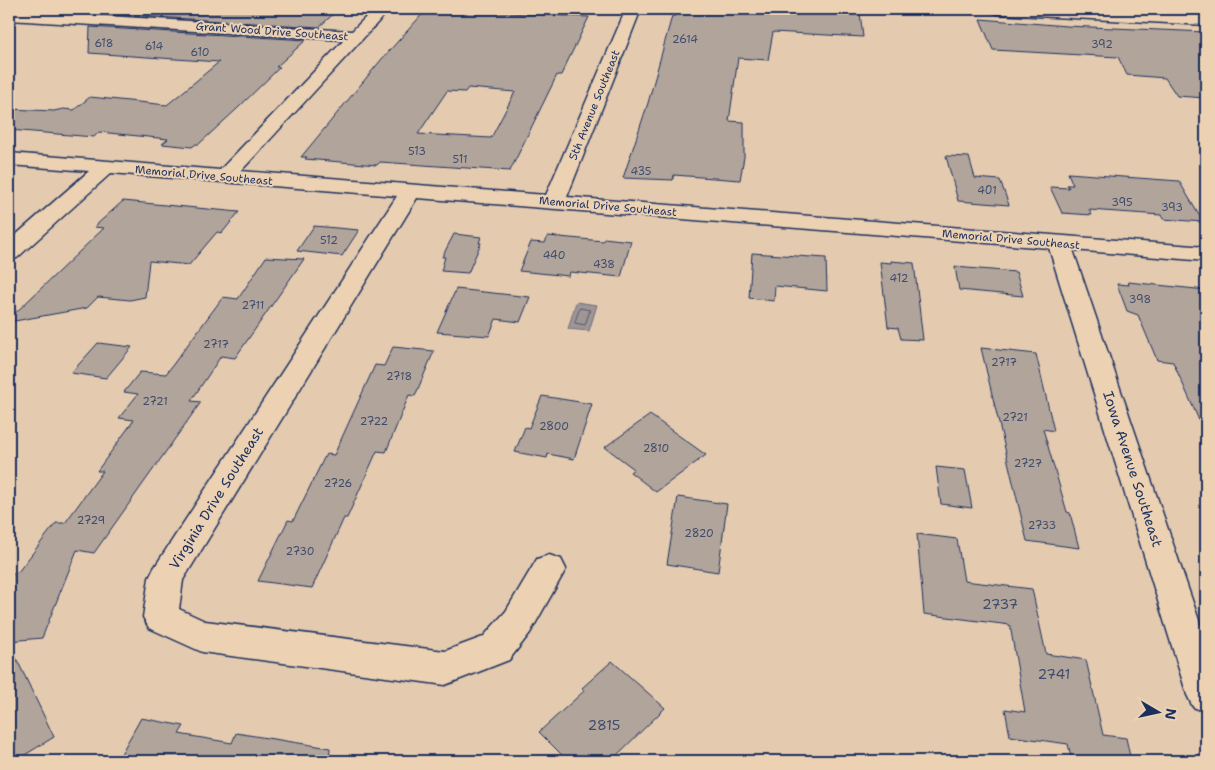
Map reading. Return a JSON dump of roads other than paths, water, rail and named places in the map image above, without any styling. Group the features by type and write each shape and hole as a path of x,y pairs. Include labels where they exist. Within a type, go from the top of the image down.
{"street":[{"path":"226,176 382,9"},
{"name":"5th Avenue Southeast","path":"554,202 634,9"},
{"path":"998,9 1206,20"},
{"name":"Grant Wood Drive Southeast","path":"9,15 356,36"},
{"name":"Memorial Drive Southeast","path":"9,159 1206,254"},
{"path":"9,253 106,167"},
{"name":"Virginia Drive Southeast","path":"411,191 166,578 161,617 202,636 445,668 496,649 518,622 549,569"},
{"name":"Iowa Avenue Southeast","path":"1059,242 1206,695"}],"water":[{"path":"576,302 597,305 589,331 568,329"}]}
